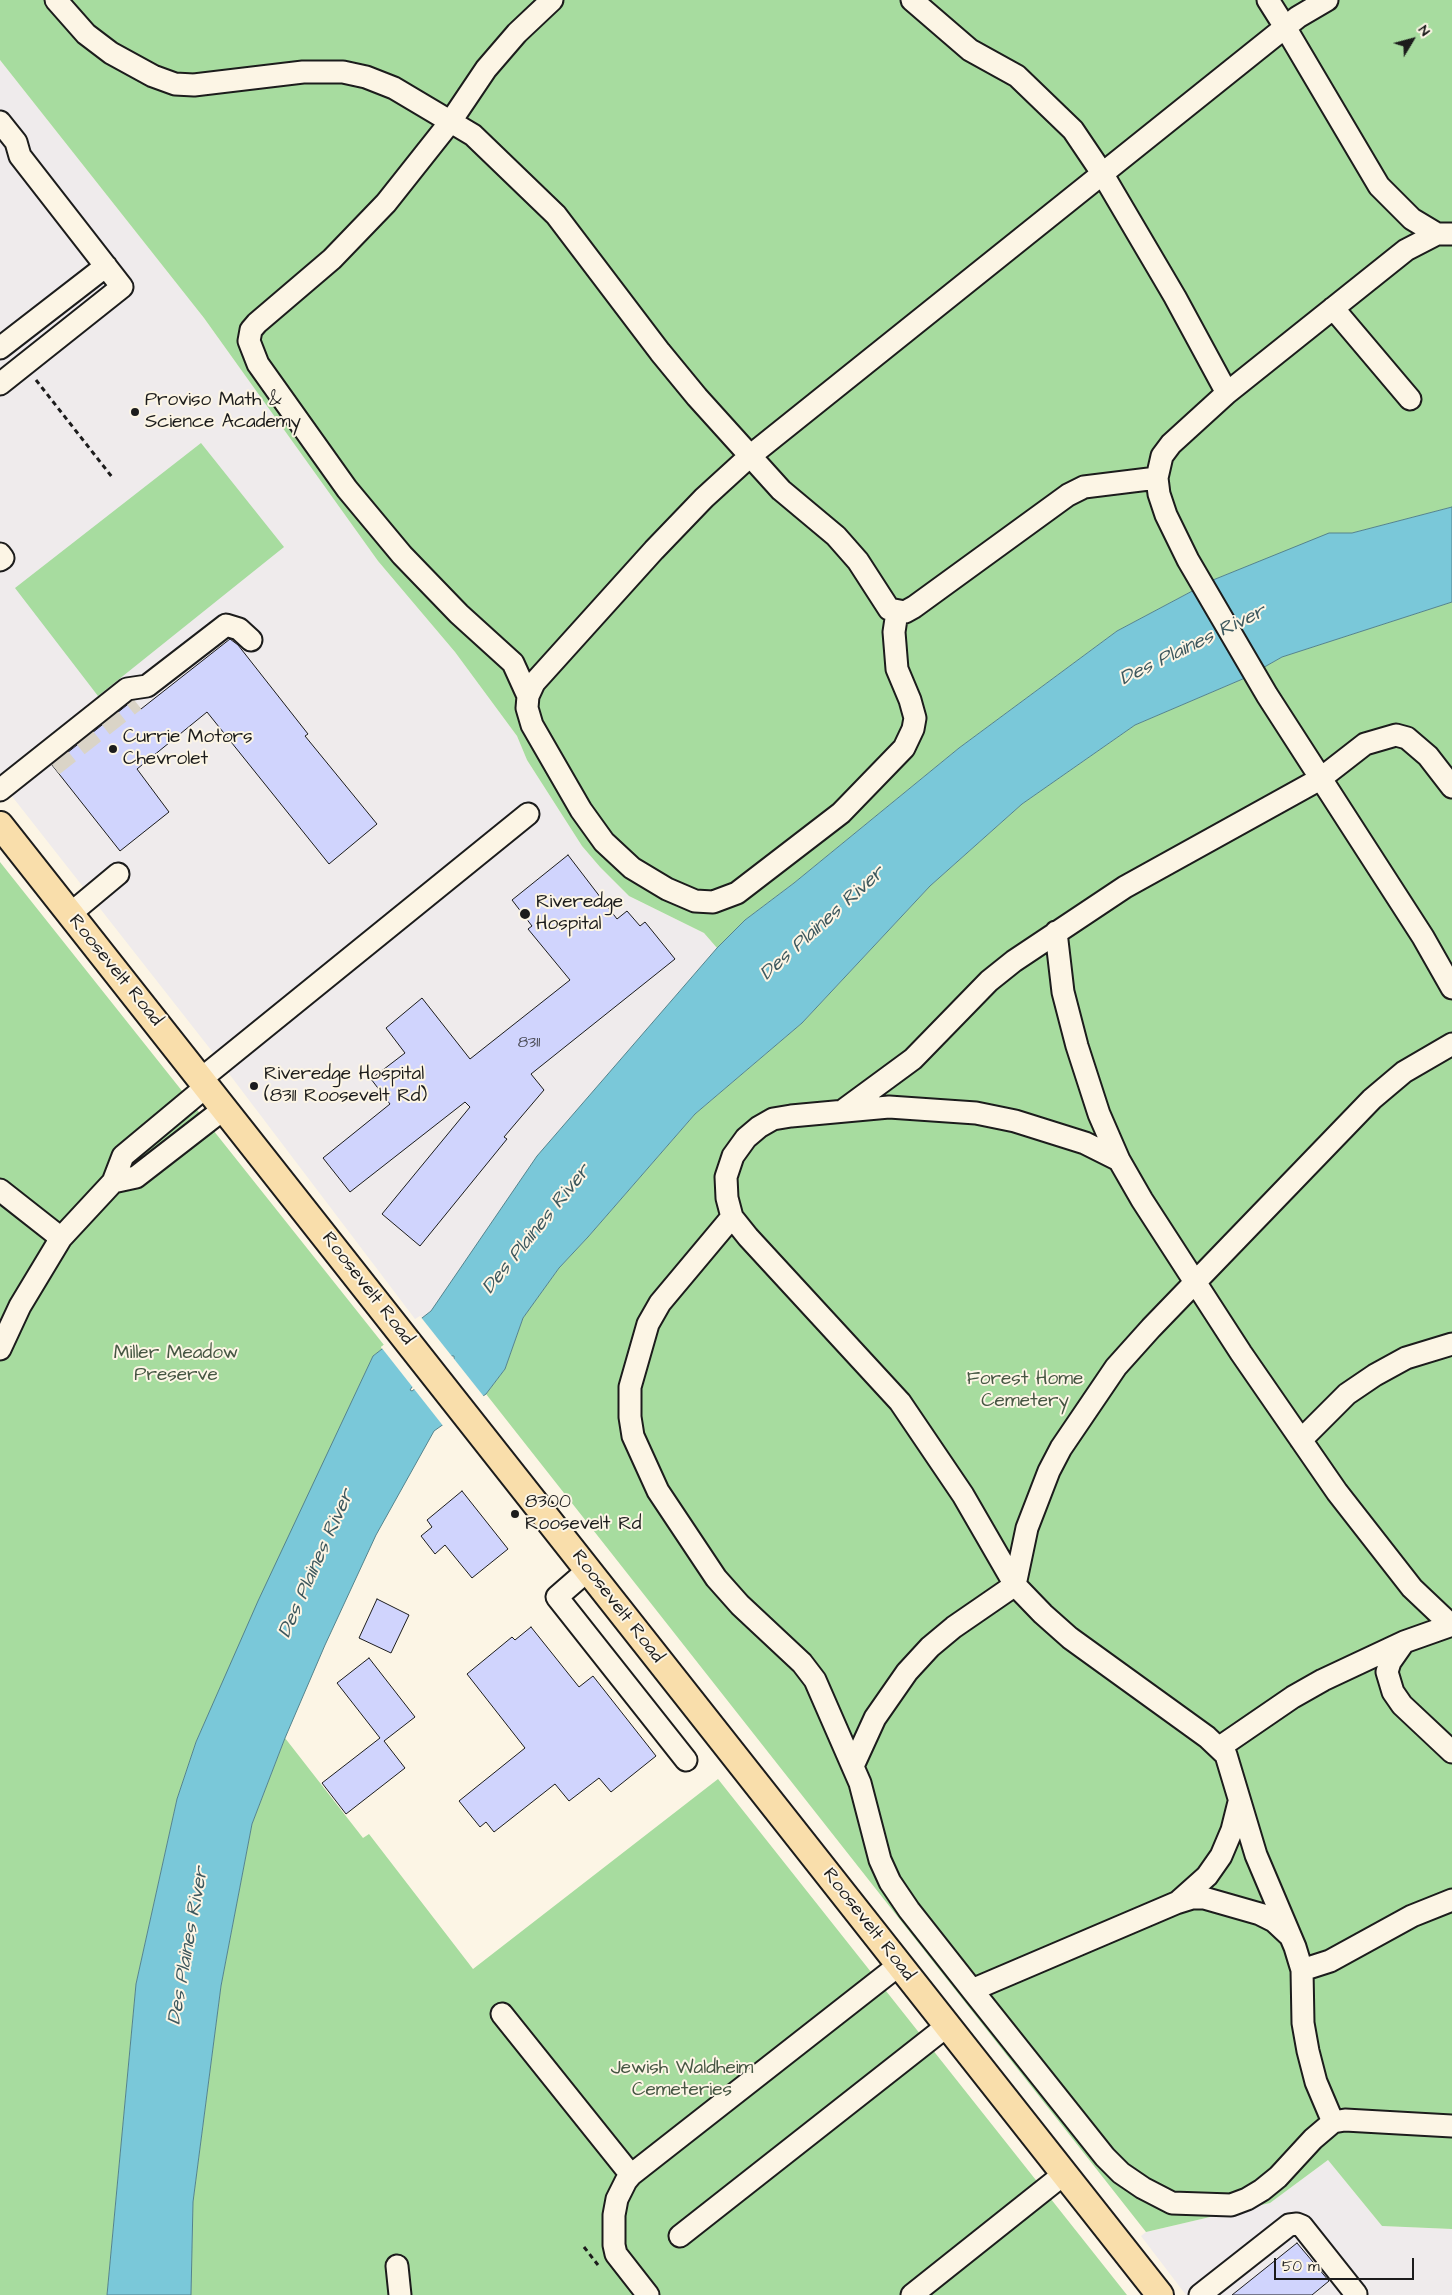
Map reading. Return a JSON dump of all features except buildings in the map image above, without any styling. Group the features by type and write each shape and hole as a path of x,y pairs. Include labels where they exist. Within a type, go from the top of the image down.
{"main road":[{"name":"Roosevelt Road","path":"0,825 1160,2295"}],"lane":[{"path":"56,0 86,34 110,53 153,76 175,84 194,85 303,72 343,72 366,77 394,88 473,135 556,215 660,352 697,397 781,490 836,536 858,562 889,609 905,612 914,607 1068,495 1084,487 1158,478"},
{"path":"528,696 513,663 459,614 402,555 347,489 258,364 249,341 251,330 257,323 332,260 386,203 451,121 486,69 517,33 552,0"},
{"path":"912,0 970,50 1017,76 1073,130 1102,173 1175,297 1227,393"},
{"path":"1268,0 1286,27 1378,186 1412,219 1445,234"},
{"path":"897,612 894,632 897,669 910,700 915,718 914,729 904,748 841,812 737,893 714,902 696,901 667,889 632,868 604,842 581,810 532,725 527,708 528,696 534,683 654,550 704,498 750,456 1286,27 1327,0"},
{"path":"0,122 16,142 20,156 122,287 0,384"},
{"path":"0,145 20,156"},
{"path":"1445,234 1406,250 1227,393 1171,444 1162,456 1158,478 1159,494 1166,515 1188,560 1267,695 1423,937 1452,988"},
{"path":"0,348 106,266"},
{"path":"1333,308 1410,399"},
{"path":"0,790 127,689 141,694 226,624 239,629 251,640"},
{"path":"842,1111 913,1059 989,980 1056,932 1133,882 1320,779 1365,744 1396,735 1407,738 1418,746 1452,787"},
{"path":"0,1349 20,1306 62,1238 113,1182 123,1156 204,1082 528,814"},
{"path":"70,914 118,874"},
{"path":"1056,932 1063,992 1077,1046 1099,1114 1119,1160 1195,1284 1337,1492 1412,1588 1451,1625 1404,1642 1293,1697 1220,1747"},
{"path":"853,1766 874,1718 907,1672 930,1647 1016,1585 1027,1528 1048,1471 1061,1448 1116,1367 1151,1328 1385,1087 1404,1072 1452,1044"},
{"path":"1119,1160 1085,1144 1059,1135 1015,1121 976,1114 889,1107 842,1111 773,1119 759,1127 746,1138 733,1156 726,1177 727,1198 732,1217 748,1237 900,1402 963,1495 1016,1585 1043,1614 1070,1638 1220,1747 1226,1755 1256,1855 1291,1936 1302,1970 1303,2023 1308,2051 1316,2082 1333,2122"},
{"path":"113,1182 136,1177 225,1108"},
{"path":"0,1190 62,1238"},
{"path":"732,1217 660,1303 648,1324 630,1387 630,1417 633,1436 658,1491 716,1578 740,1605 802,1663 815,1680 860,1783 880,1860 890,1882 909,1910 1104,2157 1121,2173 1143,2188 1172,2203 1231,2205 1262,2190 1313,2139 1333,2122 1345,2120 1452,2126"},
{"path":"1300,1440 1347,1394 1375,1375 1406,1358 1452,1344"},
{"path":"588,1570 557,1597 686,1760"},
{"path":"1404,1642 1390,1662 1387,1672 1392,1692 1402,1705 1452,1752"},
{"path":"1176,1902 1207,1876 1221,1856 1232,1830 1239,1800"},
{"path":"972,1990 1176,1902 1192,1898 1204,1898 1260,1914 1274,1921 1291,1936"},
{"path":"1302,1970 1330,1961 1412,1916 1452,1900"},
{"path":"648,2295 616,2254 614,2245 614,2215 618,2199 631,2175 899,1965"},
{"path":"502,2014 631,2175"},
{"path":"680,2236 947,2026"},
{"path":"912,2295 1064,2174"},
{"path":"1200,2295 1289,2225 1297,2224 1302,2226 1356,2294"},
{"path":"398,2266 400,2295"}],"path":[{"path":"24,365 112,477"}],"shaded area":[{"path":"0,60 204,318 378,561 455,652 517,736 527,760 582,846 629,896 704,933 717,948 537,1156 440,1300 422,1318 420,1316 415,1319 211,1050 0,781"},
{"path":"1328,2160 1382,2226 1452,2229 1452,2295 1186,2295 1141,2236 1146,2232 1270,2203"}],"green space":[{"path":"0,0 1452,0 1452,507 1352,533 1329,534 1213,580 1117,631 959,748 794,883 745,920 717,948 704,933 629,896 582,846 527,760 517,736 455,652 378,561 204,318 0,60"},
{"path":"201,443 284,547 98,696 15,588"},
{"name":"Forest Home Cemetery","path":"1452,602 1452,2229 1382,2226 1328,2160 1270,2203 1146,2232 486,1394 505,1369 523,1318 559,1268 695,1114 802,1023 930,886 1022,804 1135,725 1245,678 1282,657"},
{"name":"Miller Meadow Preserve","path":"0,862 384,1345 373,1356 196,1742 177,1799 136,1984 107,2295 0,2295"},
{"name":"Jewish Waldheim Cemeteries","path":"285,1738 363,1838 369,1834 473,1969 718,1779 1127,2295 191,2295 193,2202 221,1986 252,1824"}],"water":[{"name":"Des Plaines River","path":"1452,507 1452,602 1282,657 1245,678 1135,725 1022,804 930,886 802,1023 695,1114 559,1268 523,1318 505,1369 486,1394 434,1431 376,1535 325,1645 285,1738 252,1824 221,1986 193,2202 191,2295 107,2295 136,1984 177,1799 196,1742 258,1601 373,1356 431,1311 537,1156 717,948 745,920 794,883 959,748 1117,631 1213,580 1329,533 1352,533","holes":["454,1356 454,1359 412,1391 410,1390"]}],"pier":[{"path":"420,1316 485,1398 444,1427 381,1347"}],"tunnel":[{"path":"53,766 135,701"}],"place":[{"name":"Proviso Math & Science Academy","path":"135,412"},
{"name":"Currie Motors Chevrolet","path":"113,749"},
{"name":"Riveredge Hospital","path":"525,914"},
{"name":"Riveredge Hospital (8311 Roosevelt Rd)","path":"254,1086"},
{"name":"8300 Roosevelt Rd","path":"515,1514"}]}
